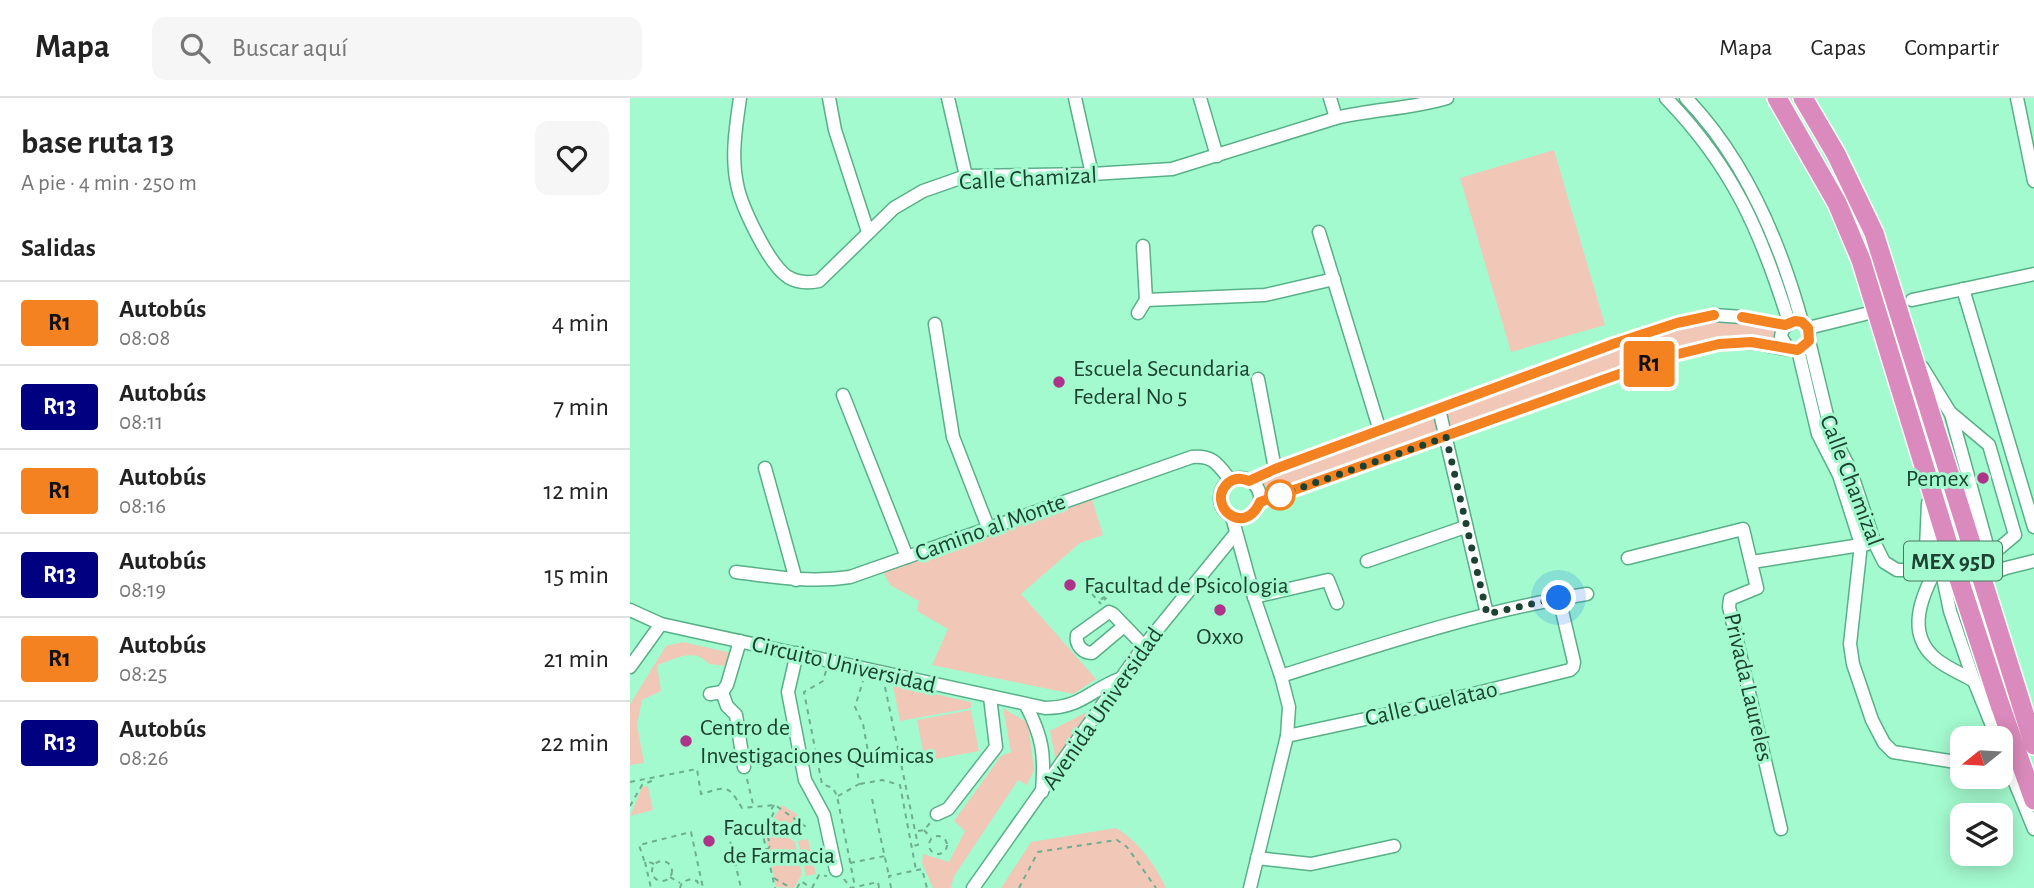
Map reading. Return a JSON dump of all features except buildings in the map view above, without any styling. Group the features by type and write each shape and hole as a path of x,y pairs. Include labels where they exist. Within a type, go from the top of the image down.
{"highway":[{"name":"MEX 95D","path":"1777,98 1849,227 1873,296 1998,702 2034,800"},
{"name":"MEX 95D","path":"1803,98 1836,154 1866,214 1913,354 2034,745"}],"street":[{"name":"Calle Chamizal","path":"740,98 734,136 737,185 760,242 787,277 805,284 819,282 894,208 923,191 966,176 1092,174 1172,169 1363,111 1421,106 1447,98"},
{"path":"829,98 835,130 868,232"},
{"path":"948,98 966,176"},
{"path":"1075,98 1092,174"},
{"path":"1200,98 1217,156"},
{"path":"1330,98 1336,118"},
{"name":"Calle Chamizal","path":"1666,98 1691,124 1731,179 1759,234 1798,328 1831,432 1850,469 1868,544"},
{"name":"Calle Chamizal","path":"1686,98 1724,146 1758,203 1784,264 1798,328"},
{"path":"2017,98 2034,181"},
{"path":"1319,232 1380,431"},
{"path":"1138,313 1146,300 1143,246"},
{"path":"1912,300 2034,275"},
{"path":"1146,300 1265,295 1334,279"},
{"path":"1963,289 2034,527"},
{"path":"1249,481 1616,343 1677,323 1714,315 1742,317 1798,328 1865,314"},
{"path":"935,324 953,437 988,527"},
{"name":"Calle Chamizal","path":"1798,328 1781,337 1793,349 1818,434 1839,475 1868,544 1884,562 1897,570 1909,570 1921,561 1926,548 1928,503"},
{"path":"1260,502 1670,356 1719,344 1751,342 1793,349 1798,328"},
{"path":"1913,354 1951,414 1990,556"},
{"path":"1258,379 1275,469"},
{"path":"843,395 907,557"},
{"path":"1439,409 1487,614"},
{"path":"1951,414 1989,445 2015,535 1990,556 1980,576"},
{"path":"1917,445 1950,611 1992,726"},
{"name":"Camino al Monte","path":"736,572 796,580 850,577 1192,457 1204,456 1215,461 1231,481"},
{"path":"765,468 796,580"},
{"path":"1232,517 1250,516 1260,502 1258,489 1249,481 1231,481 1223,490 1221,502 1232,517 1289,708 1287,736 1250,888"},
{"path":"1367,561 1465,527"},
{"path":"1628,558 1743,529 1752,562 1868,544 1850,644 1853,664 1872,720 1884,743 1893,752 1950,761"},
{"name":"Avenida Universidad","path":"973,888 1144,646 1236,533"},
{"path":"1980,576 2034,561"},
{"name":"Privada Laureles","path":"1752,562 1756,588 1730,599 1729,607 1781,829"},
{"path":"1939,563 1920,601 1919,634 1934,657 1974,681"},
{"path":"1254,597 1328,580 1336,603"},
{"path":"1281,676 1390,641 1487,614 1587,594"},
{"name":"Calle Guelatao","path":"1287,736 1421,707 1573,667 1559,598"},
{"name":"Circuito Universidad","path":"630,610 661,624 1045,708 1064,708 1122,678"},
{"path":"630,667 661,624"},
{"path":"1124,626 1144,646"},
{"path":"740,641 727,685 716,693 736,715 744,767"},
{"path":"797,653 788,692 805,780 824,816 836,868"},
{"path":"937,814 948,809 996,747 990,697"},
{"path":"1026,705 1041,743 1044,761 1042,792"},
{"path":"2013,787 2034,829"},
{"path":"1257,858 1311,864 1394,846"}],"path":[{"path":"1109,589 1100,597 1102,599 1111,594 1101,603 1094,593 1098,595 1109,589"},
{"path":"829,660 823,681 804,692 822,784 833,788 837,796 855,887"},
{"path":"859,784 856,760 869,757 863,724 855,707 867,669"},
{"path":"882,672 916,831 918,845 911,846"},
{"path":"744,767 753,806"},
{"path":"630,806 642,785 696,769 701,793 724,788 732,791 742,808 775,804 794,821 809,829"},
{"path":"630,782 656,780"},
{"path":"837,796 859,784 882,780 900,785 906,783"},
{"path":"900,785 916,870"},
{"path":"873,799 891,888"},
{"path":"775,804 768,825 762,831 775,888"},
{"path":"916,831 924,830 937,814"},
{"path":"767,850 767,832 772,823 787,833 794,821"},
{"path":"924,830 932,839"},
{"path":"651,888 639,845 691,832 701,887"},
{"path":"729,832 741,888"},
{"path":"940,836 945,839 947,848 943,853 932,852 929,844 932,839 940,836"},
{"path":"1019,888 1038,852 1117,840 1127,847 1156,888"},
{"path":"879,888 878,882 851,888 836,868 885,856"},
{"path":"644,860 654,864 663,860 668,863 672,869 670,877 663,881 656,879 652,870 654,864"},
{"path":"889,876 922,869 927,888"},
{"path":"797,888 801,881 811,888 819,875"},
{"path":"670,877 681,884"},
{"path":"772,877 791,888"},
{"path":"680,888 681,884 691,879 697,881 701,887"}],"shaded area":[{"path":"1554,150 1605,325 1511,352 1460,178"},
{"path":"1718,319 1776,328 1774,342 1670,350 1448,431 1445,410 1663,331"},
{"path":"1434,417 1437,434 1266,496 1260,480"},
{"path":"1092,499 1103,535 1080,543 1021,594 1096,679 1073,694 932,665 948,629 917,611 919,601 890,585 882,569"},
{"path":"683,642 731,653 727,666 709,664 691,655 657,665 661,691 642,700 637,724 644,763 630,765 630,704 666,646"},
{"path":"893,685 971,702 971,708 900,721"},
{"path":"1003,708 1028,723 1034,770 1027,785 1018,780 954,876 951,888 933,888 922,863 923,854 949,862 965,831 954,821 1001,756 1011,752"},
{"path":"971,710 979,751 925,761 917,720"},
{"path":"1089,711 1056,761 1050,731"},
{"path":"648,786 653,810 630,816 642,787"},
{"path":"782,805 798,815 787,831 772,821"},
{"path":"769,825 795,842 802,874 794,888 776,887 765,834"},
{"path":"1116,828 1132,839 1145,854 1166,888 1001,888 1031,842"},
{"path":"808,839 816,874 806,876 798,841"}],"bus line":[{"name":"R1","path":"1714,315 1677,323 1616,343 1249,481 1231,481 1226,484 1221,496 1223,508 1232,517 1250,516 1260,502 1670,356 1719,344 1751,342 1798,350 1809,341 1808,328 1802,322 1789,322 1785,325 1742,317"}],"place":[{"name":"Escuela Secundaria Federal No 5","path":"1059,382"},
{"name":"Pemex","path":"1983,478"},
{"name":"Facultad de Psicologia","path":"1070,585"},
{"name":"Oxxo","path":"1220,610"},
{"name":"Centro de Investigaciones Químicas","path":"686,741"},
{"name":"Facultad de Farmacia","path":"709,841"}],"route":[{"path":"1280,495 1446,437 1487,614 1559,598"}]}
